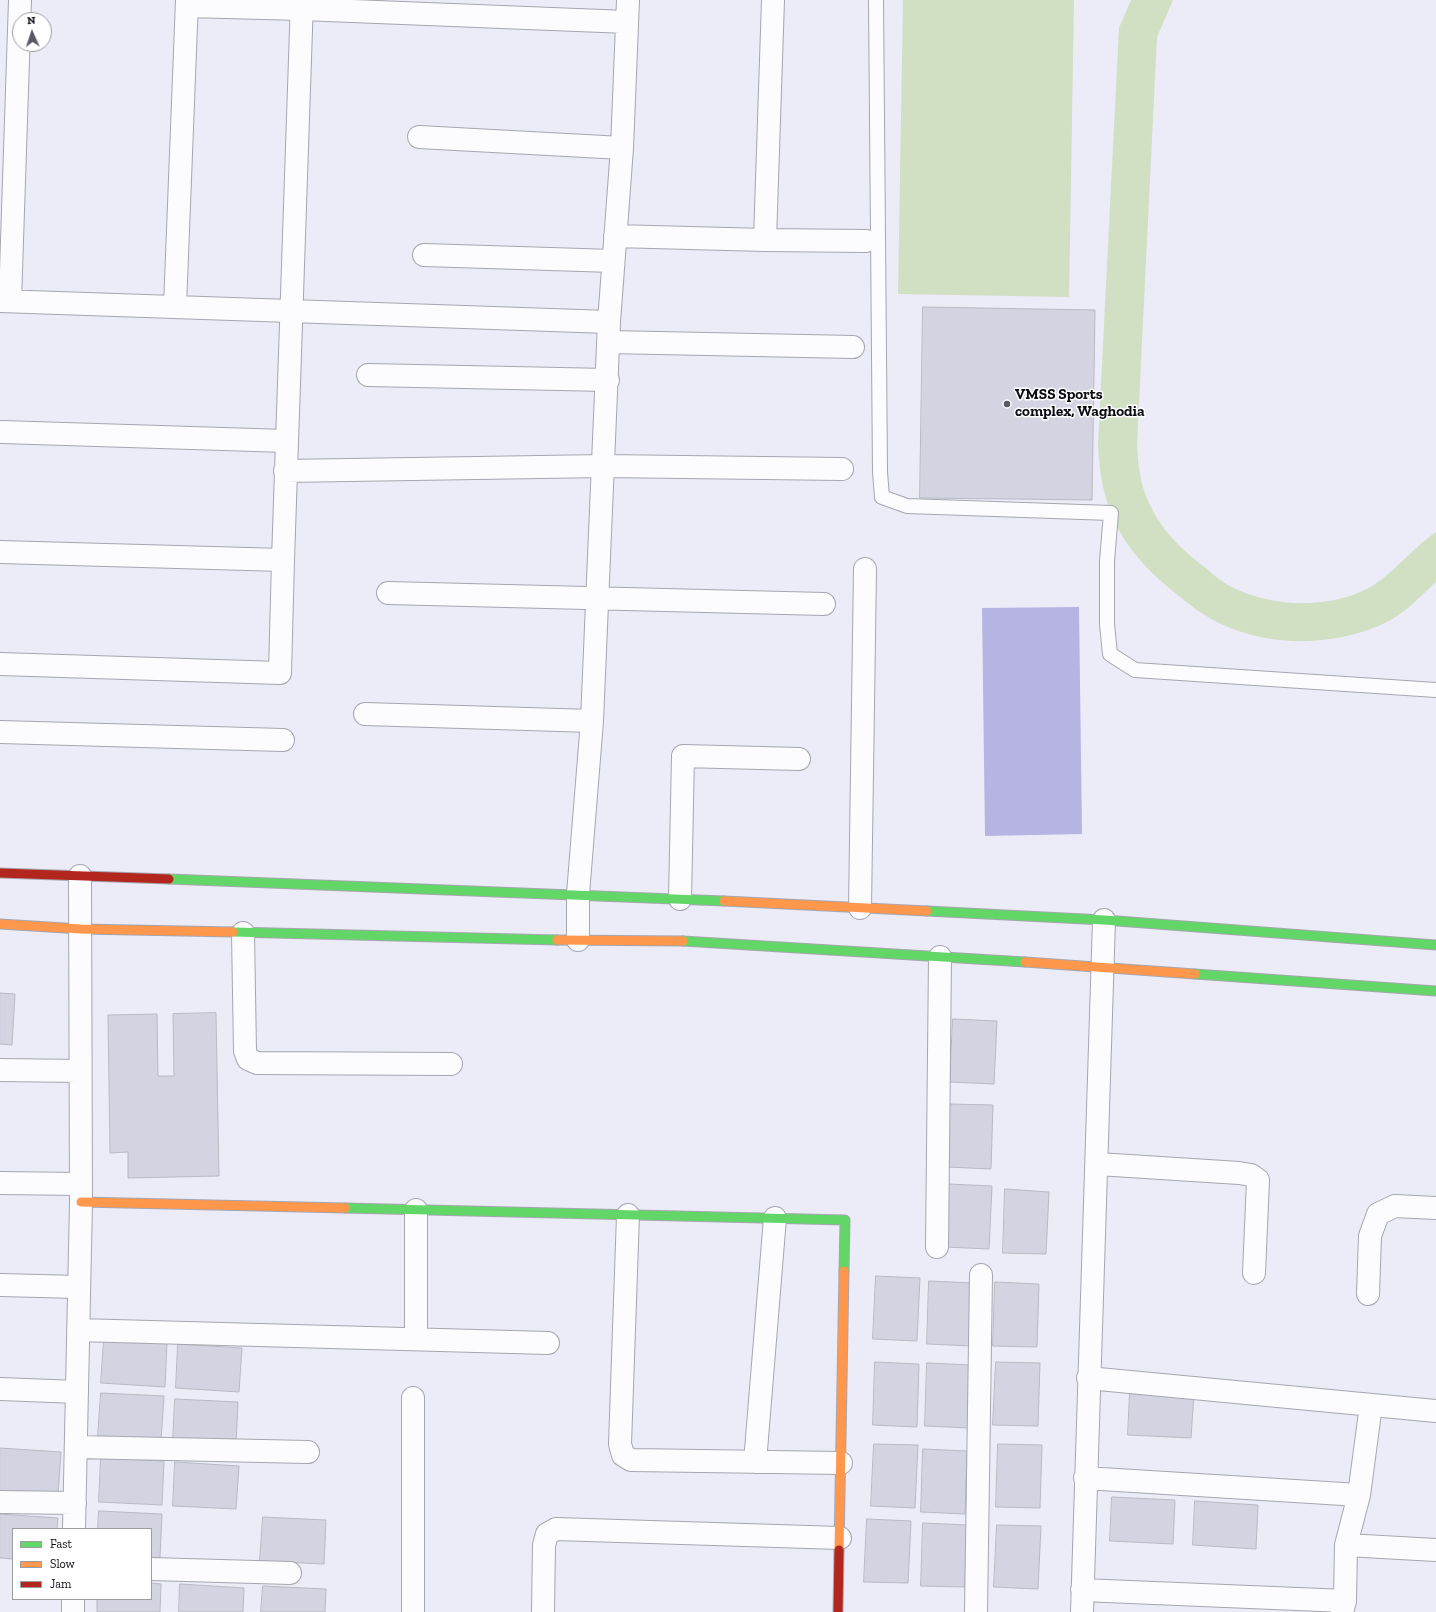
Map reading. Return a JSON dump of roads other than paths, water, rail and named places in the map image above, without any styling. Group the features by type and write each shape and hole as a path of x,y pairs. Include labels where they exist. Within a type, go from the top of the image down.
{"street":[{"path":"20,0 9,80 5,301 293,311 853,347"},
{"path":"578,940 578,894 592,721 596,599 604,466 609,332 622,148 628,0"},
{"path":"765,240 772,0"},
{"path":"175,307 187,3 422,7 627,22"},
{"path":"0,664 280,673 285,471 293,311 302,4"},
{"path":"419,137 622,148"},
{"path":"615,236 765,240 866,240"},
{"path":"424,255 613,261"},
{"path":"368,375 608,380"},
{"path":"2,432 286,441"},
{"path":"285,471 604,466 842,468"},
{"path":"0,552 283,560"},
{"path":"860,908 865,569"},
{"path":"388,594 824,604"},
{"path":"365,714 592,721"},
{"path":"0,732 283,740"},
{"path":"680,898 683,756 799,759"},
{"path":"0,873 680,898 1104,920 1436,945"},
{"path":"74,1528 81,1193 80,876"},
{"path":"1082,1612 1088,1378 1098,1164 1104,920"},
{"path":"0,924 81,929 243,933 578,940 681,940 1104,967 1436,991"},
{"path":"243,933 245,1052 248,1059 257,1063 451,1064"},
{"path":"937,1247 940,957"},
{"path":"0,1070 80,1071"},
{"path":"1098,1164 1251,1175 1258,1180 1254,1273"},
{"path":"0,1183 81,1193 416,1210 845,1220 838,1612"},
{"path":"1368,1294 1370,1236 1378,1214 1395,1206 1436,1208"},
{"path":"416,1210 416,1339"},
{"path":"628,1215 620,1444 623,1455 631,1460 841,1463"},
{"path":"755,1462 775,1218"},
{"path":"976,1612 981,1275"},
{"path":"0,1285 79,1287"},
{"path":"78,1330 548,1343"},
{"path":"1088,1378 1436,1411"},
{"path":"0,1389 77,1392"},
{"path":"413,1398 413,1612"},
{"path":"1082,1590 1343,1606 1346,1545 1360,1495 1371,1405"},
{"path":"76,1447 308,1452"},
{"path":"1085,1478 1360,1495"},
{"path":"0,1502 75,1503"},
{"path":"543,1612 544,1545 547,1534 556,1529 840,1538"},
{"path":"1346,1545 1436,1550"},
{"path":"152,1569 290,1573"},
{"path":"73,1600 73,1612"}],"lane":[{"path":"876,0 880,472 882,498 907,506 1110,513 1107,561 1107,624 1110,654 1135,670 1436,690"}],"water":[{"path":"1079,607 1082,834 985,836 982,608"}],"place":[{"name":"VMSS Sports complex, Waghodia","path":"1007,404"}]}
